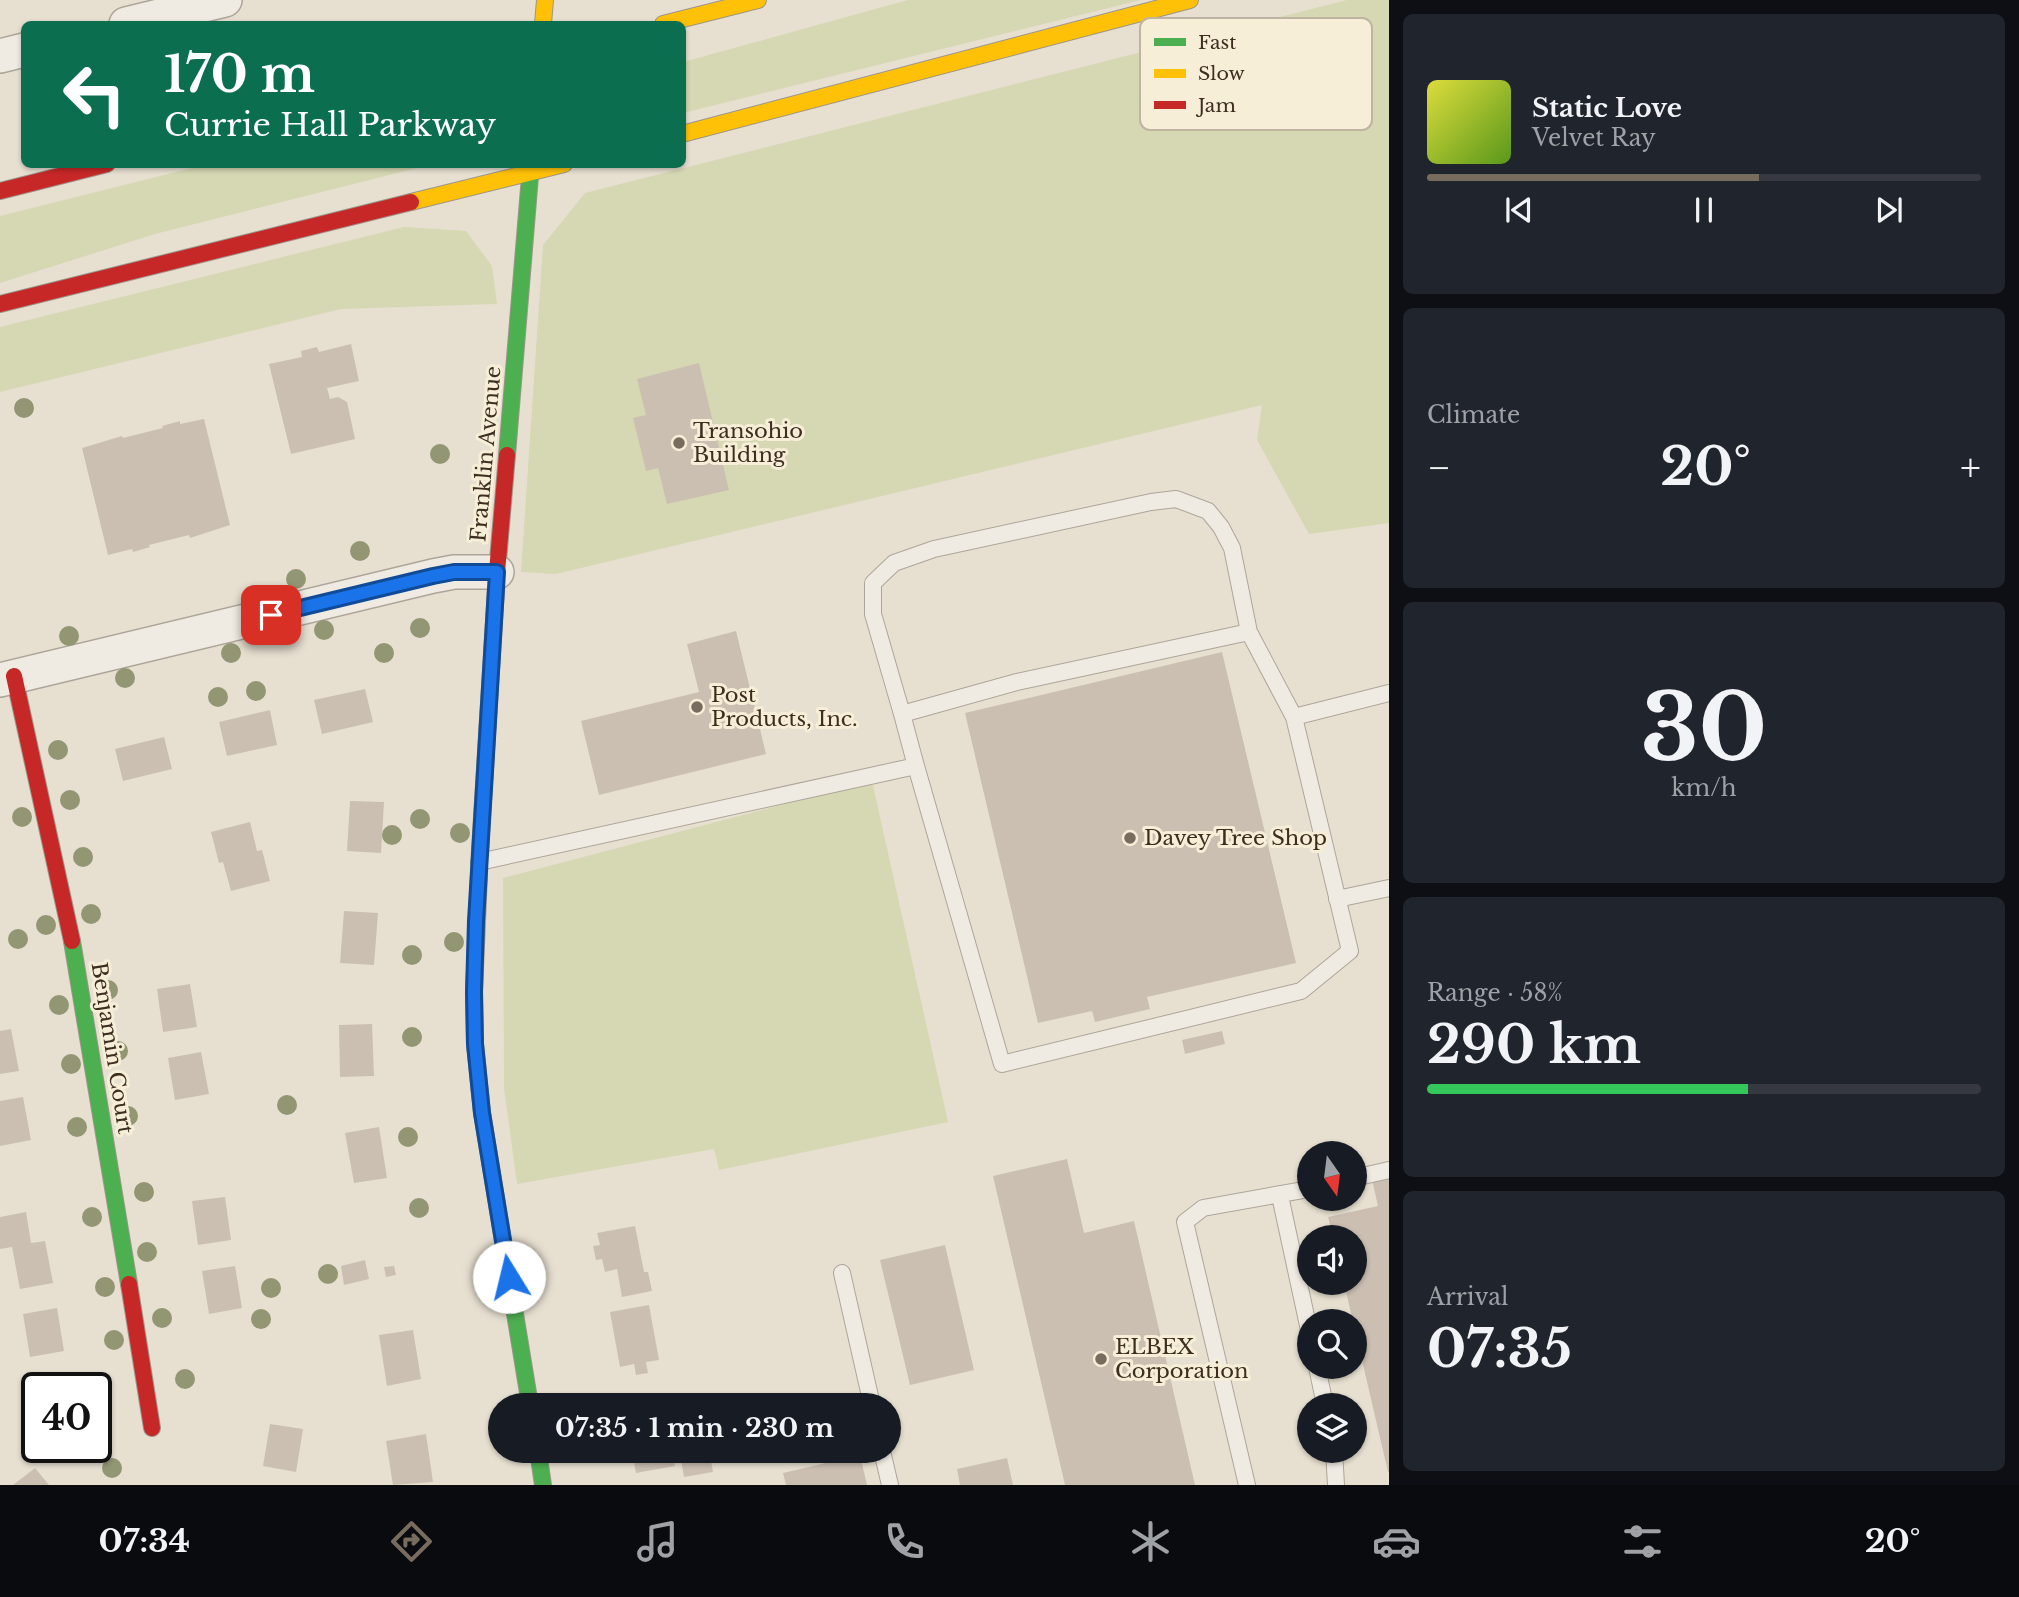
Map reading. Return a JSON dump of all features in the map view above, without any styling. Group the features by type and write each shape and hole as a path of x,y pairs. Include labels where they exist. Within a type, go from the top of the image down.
{"street":[{"path":"138,21 225,0"},
{"path":"543,21 545,0"},
{"path":"675,21 758,0"},
{"path":"686,133 1190,0"},
{"path":"0,56 21,51"},
{"path":"0,191 91,168"},
{"path":"0,304 531,169"},
{"name":"Franklin Avenue","path":"528,1393 484,1125 475,1044 474,992 479,862 497,572 531,169"},
{"path":"7,678 433,576 454,572 497,572"},
{"name":"Benjamin Court","path":"7,678 78,968 152,1429"},
{"path":"540,1463 543,1485"}],"lane":[{"path":"1176,499 1208,511 1222,527 1232,548 1249,632 1294,717 1350,951 1301,991 1002,1064 902,714 873,614 873,583 894,563 934,549 1151,502 1176,499"},
{"path":"902,714 1017,682 1249,632"},
{"path":"1294,717 1389,693"},
{"path":"479,862 916,765"},
{"path":"1337,899 1389,888"},
{"path":"1367,1175 1389,1170"},
{"path":"1247,1485 1185,1222 1203,1208 1297,1192"},
{"path":"1280,1196 1304,1309"},
{"path":"842,1273 869,1393"},
{"path":"885,1463 890,1485"},
{"path":"1333,1484 1334,1463"}],"green space":[{"path":"908,0 1141,0 686,112 686,61"},
{"path":"1347,0 1389,0 1389,523 1309,534 1257,440 1262,405 556,574 521,572 543,245 585,193 1140,52 1140,130 1372,130 1372,18 1276,18"},
{"path":"192,168 417,168 155,234 0,283 0,216"},
{"path":"404,227 466,231 492,266 497,304 341,309 0,392 0,327"},
{"path":"872,781 948,1122 719,1170 714,1149 517,1184 504,1088 503,878"}],"building":[{"path":"351,344 359,381 327,388 330,399 338,397 347,402 355,439 291,454 269,364 302,357 301,351 317,347 319,352"},
{"name":"Transohio Building","path":"699,363 729,490 667,504 658,468 646,471 633,418 646,415 637,379"},
{"path":"204,419 230,525 190,538 189,535 133,552 132,549 108,555 82,448 163,428 162,426 180,421 180,424"},
{"name":"Post Products, Inc.","path":"736,631 766,754 599,795 581,721 699,692 687,644"},
{"name":"Davey Tree Shop","path":"1222,652 1296,963 1147,997 1150,1009 1095,1022 1092,1011 1038,1023 965,713"},
{"path":"365,689 373,722 322,734 314,700"},
{"path":"270,710 277,745 227,756 219,722"},
{"path":"164,737 172,769 123,781 115,749"},
{"path":"350,801 384,802 381,853 347,851"},
{"path":"250,822 257,851 262,850 270,881 231,891 223,862 219,863 211,832"},
{"path":"344,911 378,913 374,965 340,963"},
{"path":"190,984 197,1027 163,1032 157,989"},
{"path":"372,1024 374,1076 340,1077 339,1025"},
{"path":"11,1029 19,1071 0,1074 0,1031"},
{"path":"1222,1031 1225,1044 1185,1054 1182,1040"},
{"path":"201,1052 209,1094 175,1100 168,1058"},
{"path":"23,1097 31,1140 0,1146 0,1101"},
{"path":"379,1127 387,1178 354,1183 345,1133"},
{"name":"ELBEX Corporation","path":"1067,1159 1084,1233 1134,1221 1195,1485 1065,1485 993,1176"},
{"path":"1389,1176 1389,1472 1366,1379 1367,1309 1350,1309 1347,1295 1367,1295 1367,1225 1330,1225 1328,1217 1367,1211 1367,1208 1378,1206 1372,1180"},
{"path":"225,1197 231,1240 198,1245 192,1201"},
{"path":"26,1212 31,1243 45,1241 53,1283 20,1289 12,1247 0,1249 0,1217"},
{"path":"635,1226 644,1272 648,1272 652,1291 622,1297 617,1269 605,1272 602,1259 596,1260 593,1246 600,1245 597,1233"},
{"path":"945,1245 974,1370 910,1385 880,1260"},
{"path":"365,1260 369,1279 344,1285 341,1266"},
{"path":"235,1266 242,1308 209,1314 202,1271"},
{"path":"394,1266 396,1275 386,1277 384,1267"},
{"path":"649,1305 659,1360 646,1362 648,1373 636,1375 634,1364 620,1367 610,1312"},
{"path":"57,1308 64,1351 30,1357 23,1314"},
{"path":"413,1330 421,1379 387,1386 379,1335"},
{"path":"270,1424 303,1429 296,1472 263,1466"},
{"path":"426,1434 433,1482 393,1485 386,1441"},
{"path":"1007,1458 1013,1485 960,1485 957,1469"},
{"path":"634,1463 674,1463 675,1466 636,1473"},
{"path":"682,1463 711,1463 713,1472 684,1477"},
{"path":"826,1463 862,1463 867,1485 786,1485 783,1473"},
{"path":"35,1468 49,1485 13,1485"}],"traffic: fast":[{"path":"507,455 531,168"},
{"path":"480,850 474,992 475,1044 482,1113 528,1393"},
{"path":"72,941 129,1284"},
{"path":"540,1463 543,1485"}],"traffic: slow":[{"path":"543,21 545,0"},
{"path":"675,21 758,0"},
{"path":"686,133 1190,0"},
{"path":"411,202 548,168"}],"traffic: jam":[{"path":"0,191 91,168"},
{"path":"0,304 411,202"},
{"path":"480,850 507,455"},
{"path":"14,676 72,941"},
{"path":"129,1284 152,1428"}],"place":[{"name":"Transohio Building","path":"679,443"},
{"name":"Post Products, Inc.","path":"697,707"},
{"name":"Davey Tree Shop","path":"1130,838"},
{"name":"ELBEX Corporation","path":"1101,1359"}],"route":[{"path":"271,615 454,572 497,572 474,992 475,1044 482,1113 509,1277"}]}
